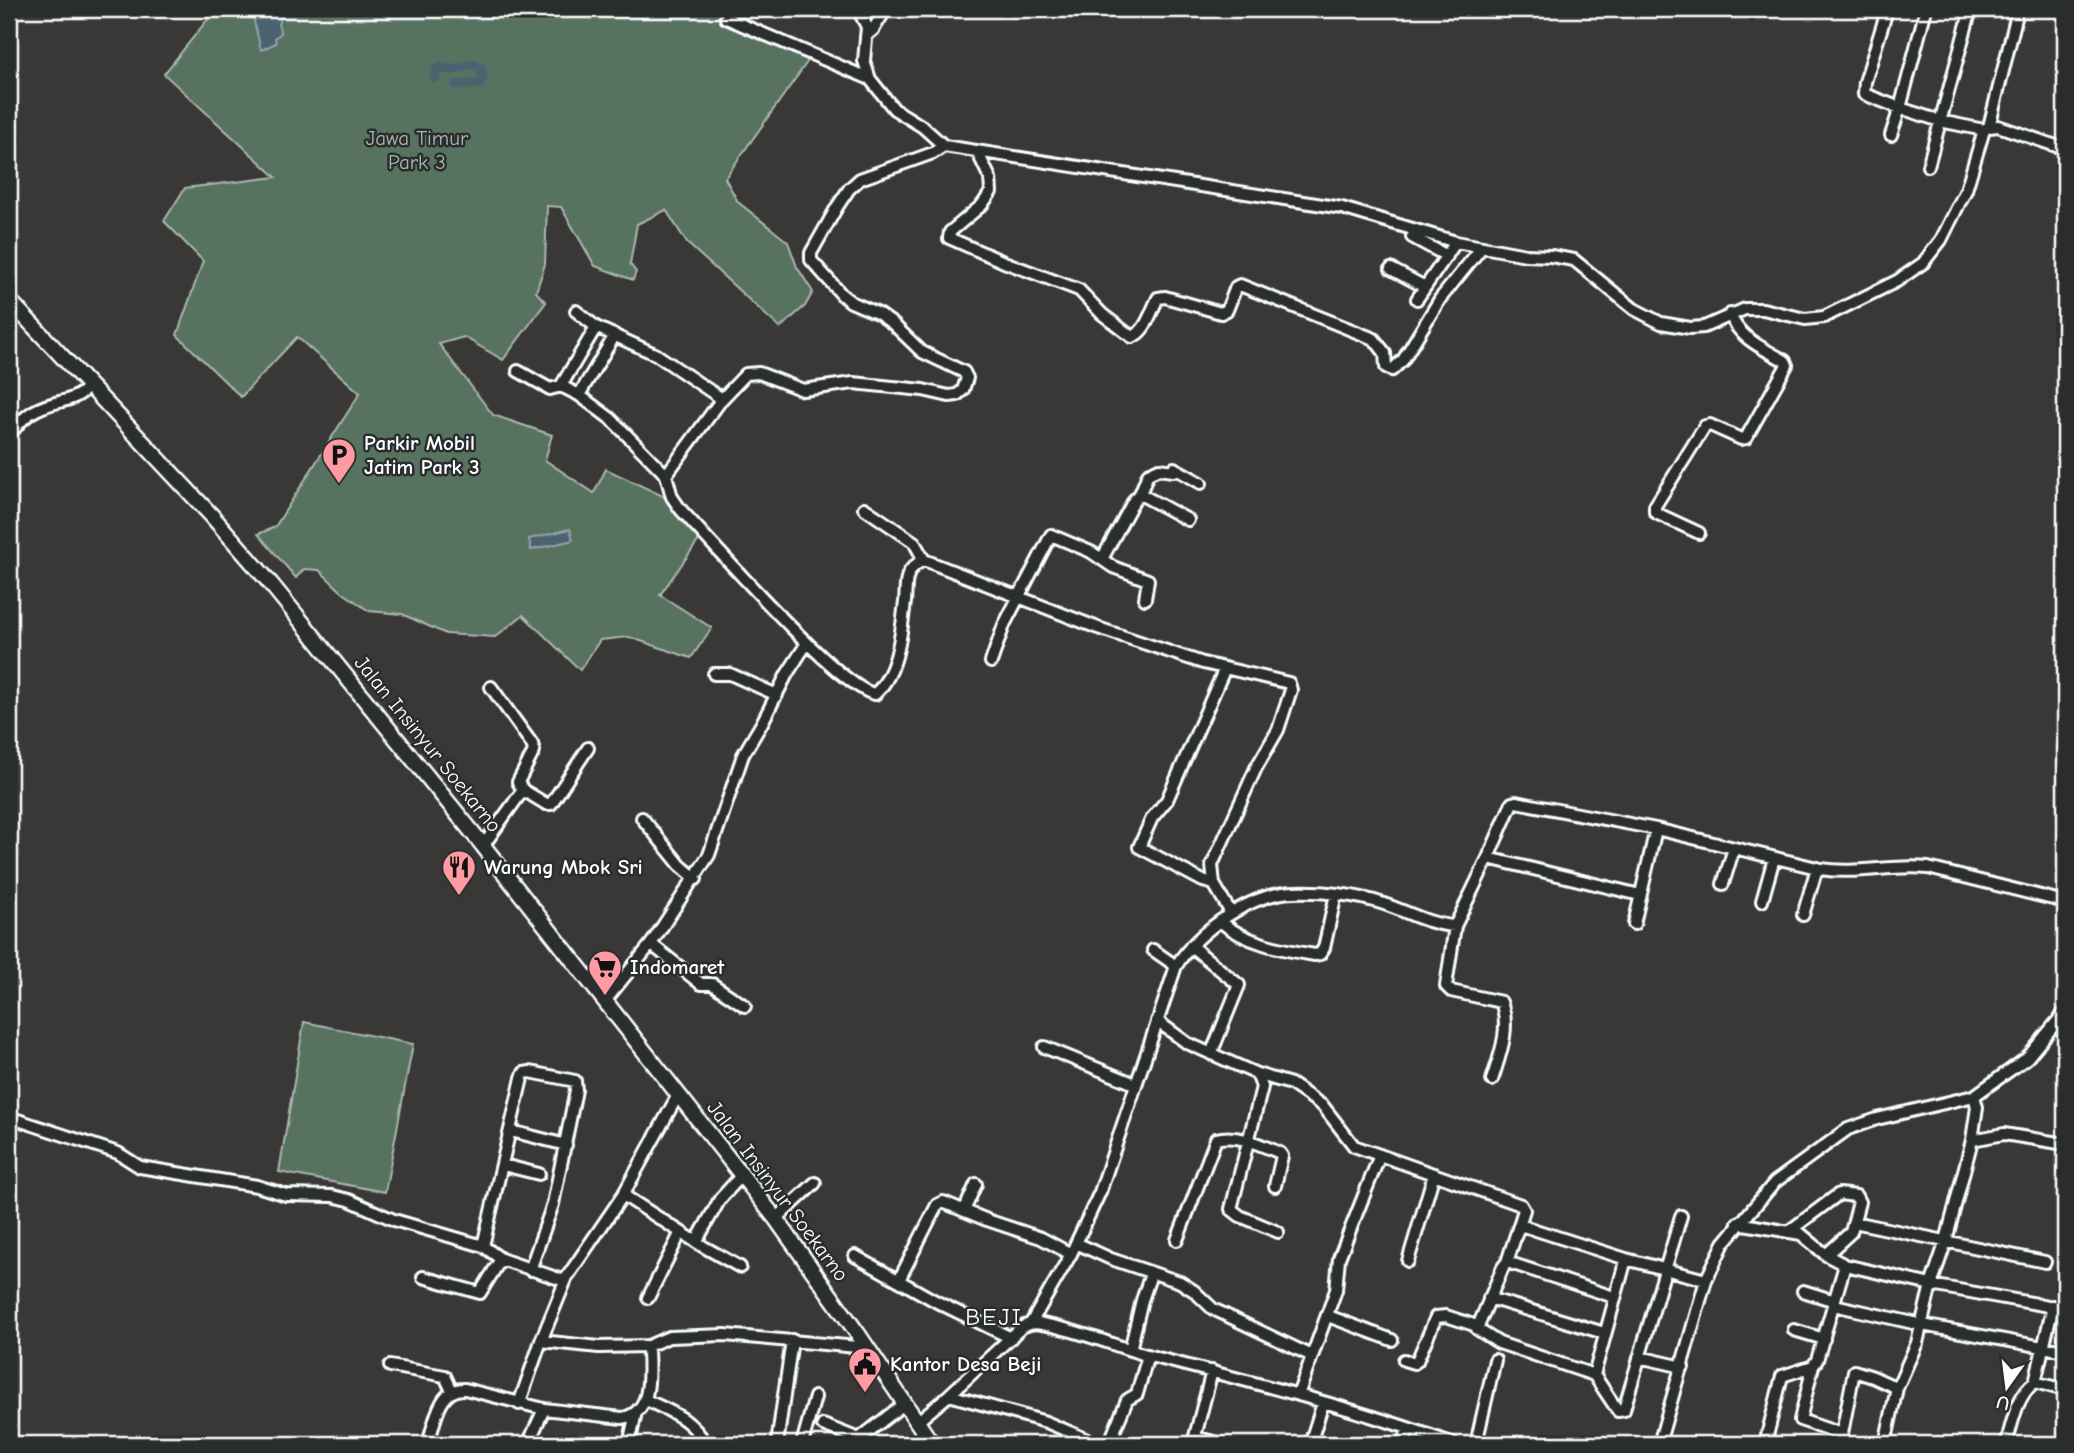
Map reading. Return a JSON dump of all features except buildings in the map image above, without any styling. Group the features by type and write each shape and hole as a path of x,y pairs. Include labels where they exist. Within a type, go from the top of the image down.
{"main road":[{"name":"Jalan Insinyur Soekarno","path":"9,300 212,516 271,584 483,846 776,1219 868,1348 932,1444"}],"street":[{"path":"858,9 866,22 864,61 870,79 894,109 923,127 944,146 1342,208 1456,242 1526,255 1574,260 1634,309 1661,323 1690,328 1704,327 1745,309 1763,309 1805,318 1824,317 1897,281 1923,263 1941,240 1966,190 1987,129 2016,18"},
{"path":"866,36 886,9"},
{"path":"1891,135 1926,9"},
{"path":"1928,166 1971,9"},
{"path":"1885,17 1865,82 1864,94 1940,121 1987,129 1998,126 2065,149"},
{"path":"726,19 870,79"},
{"path":"666,475 722,399 740,378 752,372 803,390 853,383 923,390 949,396 957,395 963,390 967,377 964,372 922,352 879,314 851,303 811,260 811,254 837,207 860,180 933,153 944,146"},
{"path":"977,151 990,178 992,192 982,205 950,232 949,238 1003,262 1079,290 1102,314 1132,337 1136,337 1142,330 1158,298 1165,297 1221,313 1227,310 1236,287 1240,285 1374,339 1385,353 1386,367 1392,370 1403,360 1440,299 1482,247"},
{"path":"1412,237 1447,256"},
{"path":"1417,299 1456,242"},
{"path":"1391,269 1425,287"},
{"path":"576,311 596,327 657,355 722,399"},
{"path":"1699,533 1658,514 1655,512 1655,506 1705,426 1710,425 1741,439 1746,438 1787,365 1785,361 1742,334 1734,326 1730,314"},
{"path":"518,371 551,389 561,386 596,327"},
{"path":"579,395 615,335"},
{"path":"9,436 19,423 39,408 80,397 89,386"},
{"path":"561,386 579,395 611,419 666,475 672,497 681,510 807,643 855,685 875,694 894,663 902,627 908,576 912,567 924,560"},
{"path":"1102,559 1148,474 1156,470 1173,471 1174,468 1201,483"},
{"path":"1137,497 1188,520"},
{"path":"864,508 914,542 924,560 1098,628 1203,663 1289,683 1291,690 1278,730 1256,768 1212,865 1214,884 1231,913"},
{"path":"991,662 1004,625 1051,535 1148,580 1146,598"},
{"path":"605,1001 651,944 696,879 716,840 743,755 807,643"},
{"path":"1214,884 1203,881 1139,847 1152,818 1167,800 1225,668"},
{"path":"714,674 730,674 777,695"},
{"path":"491,687 534,747 518,782 523,790 546,804 551,804 588,748"},
{"path":"483,846 523,790"},
{"path":"1492,1080 1506,1023 1501,1002 1451,991 1446,986 1455,926 1512,803 1656,830 1817,868 1845,872 1928,868 2065,902"},
{"path":"642,818 680,865 696,879"},
{"path":"1634,924 1656,830"},
{"path":"1723,884 1734,848"},
{"path":"1488,858 1640,895"},
{"path":"1762,901 1774,858"},
{"path":"1803,915 1817,868"},
{"path":"1031,1323 1074,1248 1100,1192 1176,966 1191,946 1231,913 1264,899 1293,892 1336,894 1382,903 1416,917 1455,926"},
{"path":"1220,921 1229,929 1278,949 1315,956 1324,948 1336,894"},
{"path":"651,944 701,984 712,984 745,1006"},
{"path":"1191,946 1239,985 1211,1054"},
{"path":"1153,950 1176,966"},
{"path":"1659,1444 1706,1280 1724,1243 1738,1223 1775,1182 1848,1129 1877,1119 1973,1096 2027,1058 2065,1012"},
{"path":"1157,1021 1187,1043 1257,1074 1291,1084 1330,1113 1354,1146 1521,1205 1524,1210 1520,1225 1507,1262 1477,1326 1478,1331 1499,1343 1594,1375 1616,1408 1621,1411 1624,1410 1681,1216"},
{"path":"1044,1046 1135,1084"},
{"path":"483,1246 524,1073 575,1081 576,1090 553,1204 530,1270"},
{"path":"1257,1074 1262,1087 1231,1209 1240,1216 1278,1232"},
{"path":"519,1404 565,1281 623,1195 678,1095"},
{"path":"1885,1444 1897,1388 1917,1343 1972,1140 1977,1107 1973,1096"},
{"path":"9,1117 118,1153 140,1167 257,1186 286,1195 332,1196 349,1200 394,1220 483,1246 501,1259 565,1281"},
{"path":"511,1131 566,1145"},
{"path":"1972,1140 2004,1134 2065,1144"},
{"path":"1177,1240 1216,1139 1228,1137 1248,1141 1280,1153 1282,1156 1275,1186"},
{"path":"1298,1395 1336,1290 1339,1258 1380,1155"},
{"path":"503,1166 539,1174"},
{"path":"1408,1261 1434,1174"},
{"path":"696,1242 720,1199 742,1175"},
{"path":"776,1219 815,1183"},
{"path":"964,1211 976,1184"},
{"path":"1788,1232 1841,1193 1856,1196 1859,1199 1851,1232 1826,1255"},
{"path":"623,1195 740,1267"},
{"path":"899,1280 937,1205 943,1202 1180,1282 1213,1309 1312,1356"},
{"path":"1854,1222 2045,1262"},
{"path":"1738,1223 1805,1236 1826,1255 1844,1265 2065,1309"},
{"path":"1520,1225 1626,1259 1706,1280"},
{"path":"648,1298 681,1232"},
{"path":"855,1256 937,1302 1011,1338"},
{"path":"423,1277 480,1293 501,1259"},
{"path":"1594,1375 1626,1259"},
{"path":"1507,1262 1614,1297"},
{"path":"1844,1265 1824,1339 1813,1366 1800,1420 1841,1439 1854,1371 1897,1388"},
{"path":"1130,1350 1151,1274"},
{"path":"1804,1291 1835,1303 1922,1325 2065,1351"},
{"path":"1489,1298 1604,1334"},
{"path":"2006,1444 2020,1400 2025,1390 2035,1382 2053,1306"},
{"path":"1328,1316 1392,1340"},
{"path":"1404,1360 1414,1363 1417,1361 1436,1317 1446,1316 1477,1326"},
{"path":"917,1422 1022,1327 1031,1323 1063,1328 1130,1350 1298,1395 1454,1444"},
{"path":"1794,1330 1824,1339"},
{"path":"541,1341 599,1347 648,1346 669,1337 725,1335 868,1348"},
{"path":"777,1444 792,1340"},
{"path":"428,1444 445,1396 452,1391 466,1389 544,1409 622,1418 636,1412 646,1400 648,1346"},
{"path":"1109,1444 1127,1400 1138,1392 1148,1355"},
{"path":"1639,1357 1682,1367"},
{"path":"1476,1444 1495,1360"},
{"path":"390,1366 445,1376 452,1391"},
{"path":"1765,1444 1782,1376 1813,1366"},
{"path":"1213,1371 1194,1441 1221,1444"},
{"path":"2035,1382 2065,1390"},
{"path":"949,1395 1046,1422 1098,1444"},
{"path":"802,1444 815,1396"},
{"path":"646,1400 684,1418 693,1425 706,1444"},
{"path":"823,1425 858,1441 905,1403"},
{"path":"1310,1444 1323,1403"},
{"path":"528,1444 544,1409"},
{"path":"633,1444 630,1440 636,1412"},
{"path":"1404,1444 1409,1428"}],"green space":[{"name":"Jawa Timur Park 3","path":"216,9 719,9 731,26 810,58 725,178 738,202 788,242 797,267 813,292 805,306 780,328 687,243 666,210 637,224 630,264 636,272 633,280 595,266 561,207 547,206 545,264 536,292 546,302 503,360 464,337 439,344 493,415 552,435 545,460 594,493 606,469 663,496 701,537 660,595 712,628 691,658 629,637 600,640 580,670 523,615 495,637 446,634 402,614 369,611 342,592 319,570 304,569 296,578 258,534 275,527 360,393 297,337 241,397 177,335 203,261 164,221 185,188 276,177 164,74"},
{"path":"304,1022 413,1044 385,1192 279,1172"}],"water":[{"path":"251,9 280,9 283,13 278,24 281,33 275,38 276,43 261,50"},
{"path":"570,529 573,540 531,550 529,539"}],"waterway":[{"path":"435,78 439,68 454,70 472,64 482,69 483,78 479,84 456,85"}],"place":[{"name":"Parkir Mobil Jatim Park 3","path":"339,485"},
{"name":"Warung Mbok Sri","path":"459,897"},
{"name":"Indomaret","path":"605,997"},
{"name":"Kantor Desa Beji","path":"865,1394"}],"district":[{"name":"BEJI","path":"994,1317"}]}
